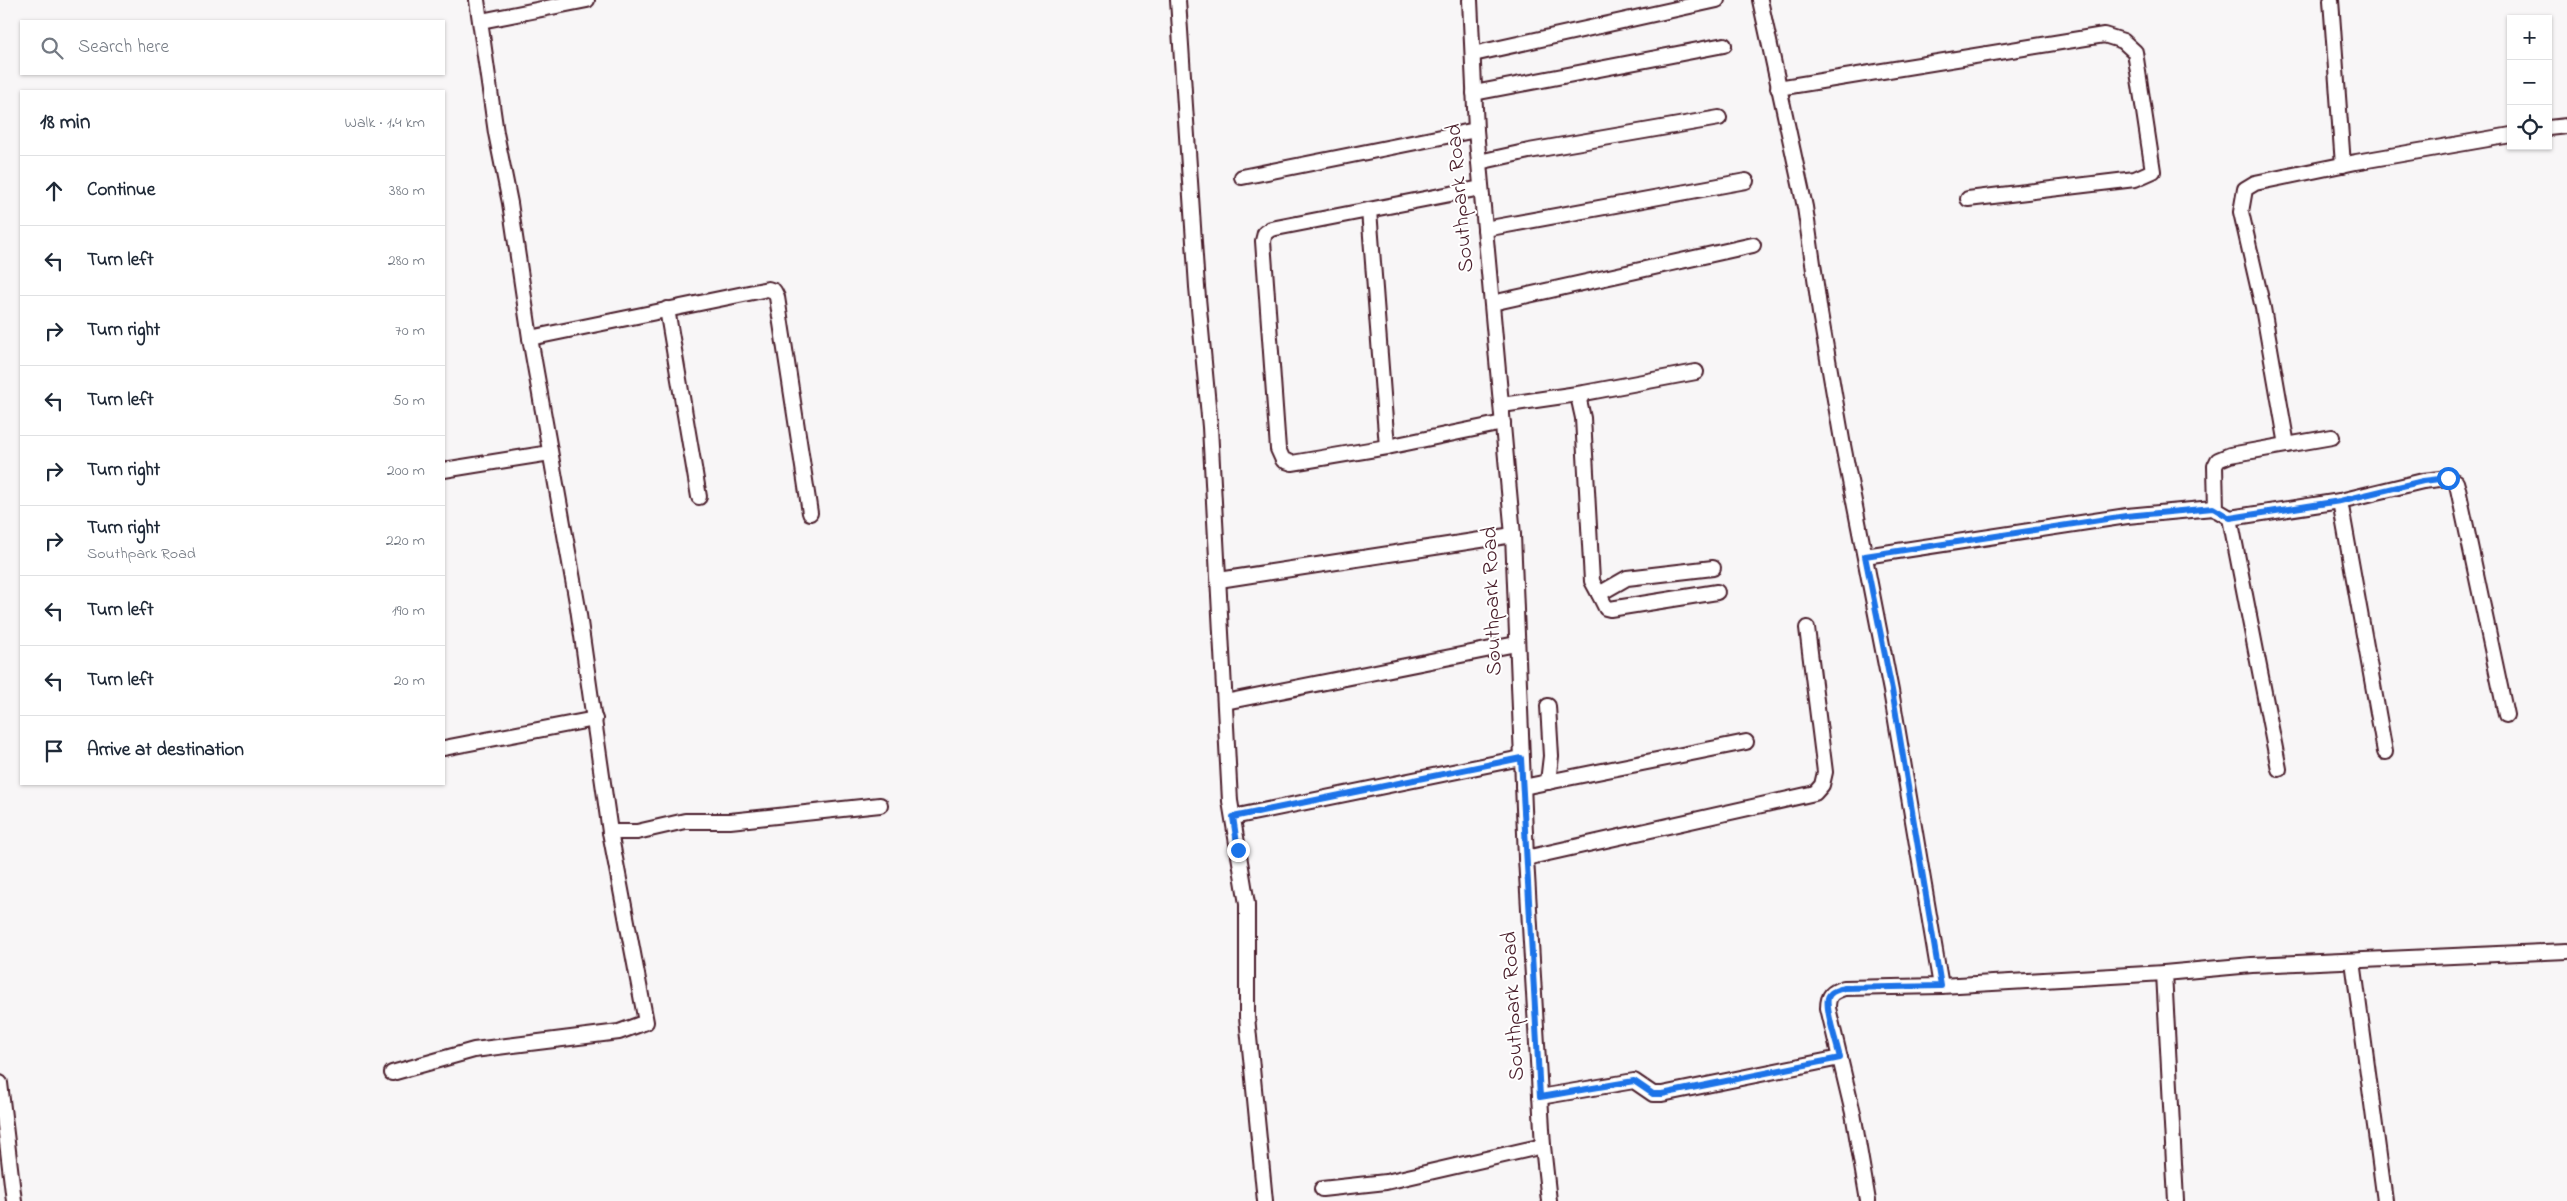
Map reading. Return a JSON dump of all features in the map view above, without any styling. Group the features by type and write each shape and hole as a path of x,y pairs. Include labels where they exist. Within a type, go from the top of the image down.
{"street":[{"path":"392,1073 474,1050 619,1032 646,1022 610,832 595,719 530,338 510,203 496,133 477,0"},
{"path":"481,21 587,0"},
{"path":"1178,0 1197,287 1210,428 1230,801 1247,904 1247,1017 1265,1201"},
{"name":"Southpark Road","path":"1470,0 1476,130 1513,535 1526,858 1543,1146 1549,1201"},
{"path":"1473,54 1716,0"},
{"path":"1760,0 1805,207 1821,323 1892,690 1941,986"},
{"path":"2331,0 2343,165"},
{"path":"1778,88 2104,35 2123,41 2135,52 2153,171 2134,179 1968,199"},
{"path":"1474,93 1724,45"},
{"path":"1479,162 1529,151 1719,118"},
{"path":"2552,128 2567,126"},
{"path":"1242,177 1476,130"},
{"path":"2287,445 2263,308 2241,212 2242,195 2245,189 2255,183 2343,165 2507,136"},
{"path":"1485,229 1746,181"},
{"path":"1481,188 1271,228 1265,233 1263,241 1278,449 1283,460 1292,463 1387,447 1504,423"},
{"path":"1369,210 1387,447"},
{"path":"1492,303 1753,245"},
{"path":"530,338 768,288 774,291 777,297 810,513"},
{"path":"667,309 699,497"},
{"path":"1502,405 1584,393 1696,372"},
{"path":"1584,393 1579,400 1583,418 1592,581 1606,608 1610,609 1717,592"},
{"path":"2216,510 2215,466 2218,460 2230,455 2332,437"},
{"path":"445,470 550,453"},
{"path":"1865,556 2126,516 2213,508 2230,518 2340,501 2423,481 2448,478 2456,482 2506,715"},
{"path":"2340,501 2386,752"},
{"path":"2230,518 2279,769"},
{"path":"1219,580 1513,535"},
{"path":"1599,594 1627,578 1713,568"},
{"path":"1526,858 1815,793 1822,785 1825,772 1807,628"},
{"path":"1225,702 1516,644"},
{"path":"1548,706 1551,756 1548,782"},
{"path":"445,748 595,719"},
{"path":"1523,787 1746,742"},
{"path":"1233,817 1521,758"},
{"path":"610,832 637,832 685,821 730,821 880,805"},
{"path":"1868,1201 1860,1151 1828,1008 1828,998 1834,991 1844,988 1941,986 2352,960 2567,951"},
{"path":"2352,960 2386,1201"},
{"path":"2164,973 2176,1201"},
{"path":"1540,1097 1634,1081 1653,1094 1662,1094 1840,1058"},
{"path":"0,1083 14,1201"},
{"path":"1322,1189 1386,1182 1543,1146"}],"route":[{"path":"1238,850 1233,817 1521,758 1540,1097 1634,1081 1653,1094 1662,1094 1840,1058 1828,1008 1828,998 1834,991 1844,988 1941,986 1892,690 1865,556 1992,535 2126,516 2213,508 2230,518 2340,501 2423,481 2448,478"}]}
